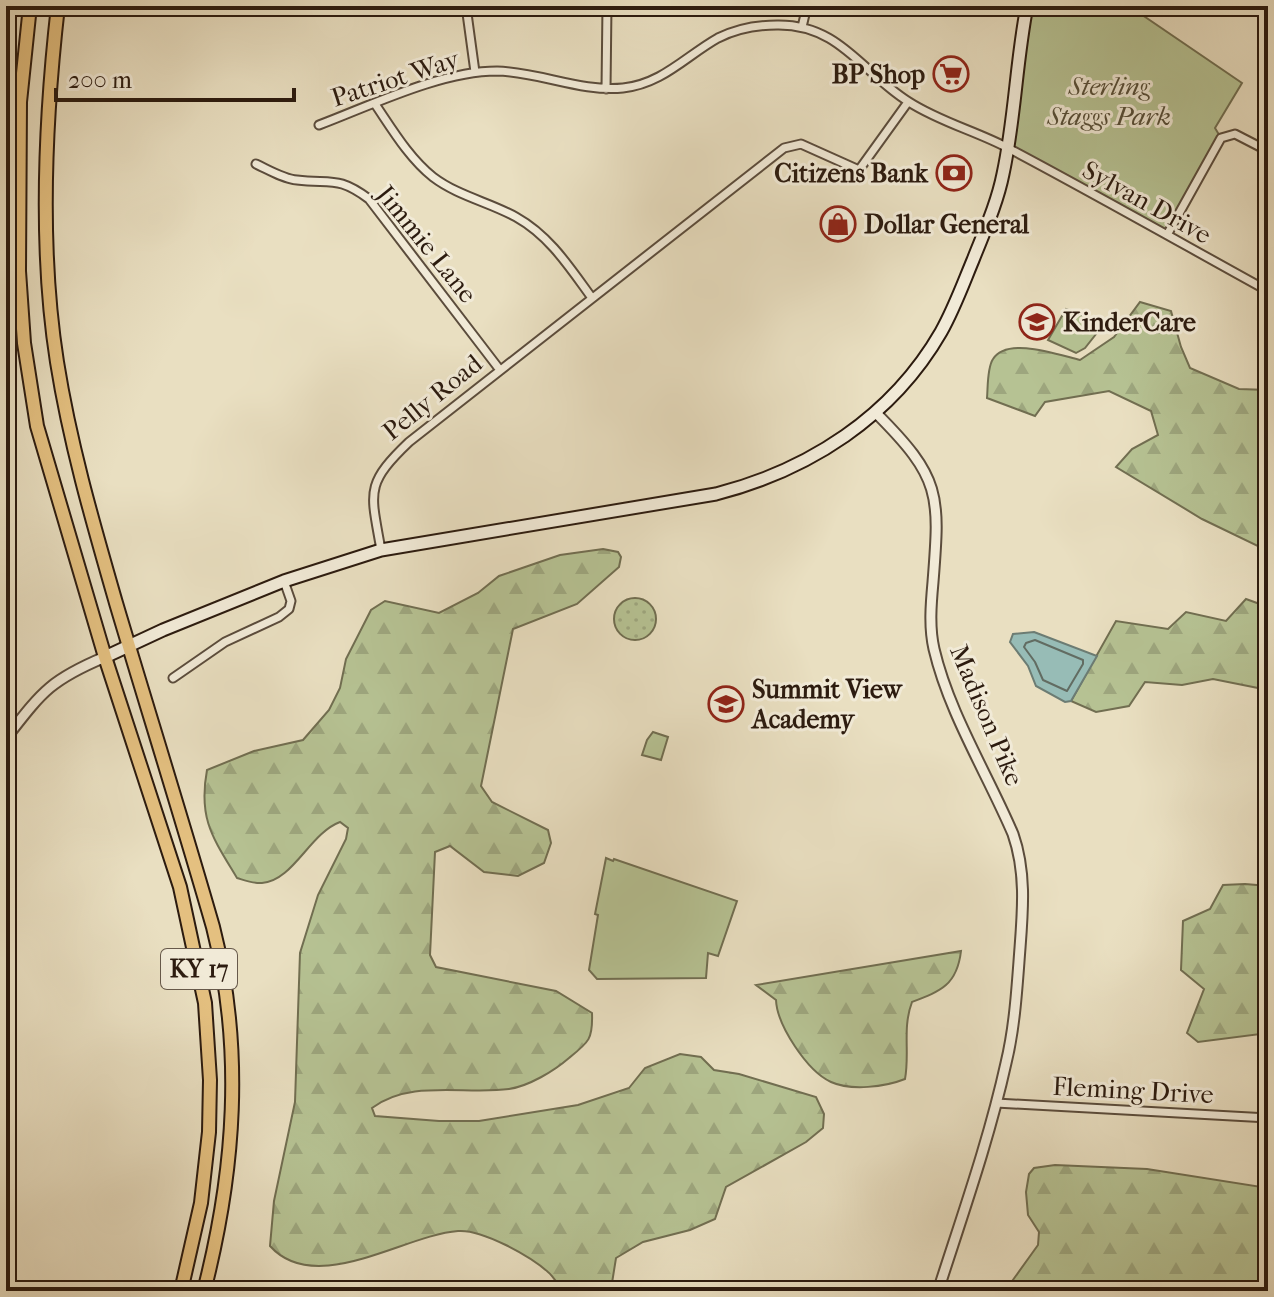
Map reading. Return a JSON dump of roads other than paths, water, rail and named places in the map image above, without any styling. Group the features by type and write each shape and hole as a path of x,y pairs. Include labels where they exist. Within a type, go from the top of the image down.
{"main road":[{"name":"KY 17","path":"30,6 20,102 19,271 24,343 37,426 105,657 180,887 205,1003 210,1080 209,1132 201,1203 181,1291"},
{"name":"KY 17","path":"58,6 49,82 47,169 49,288 55,346 84,492 213,927 227,994 234,1115 222,1216 204,1291"},
{"path":"105,657 284,581 381,550 655,506 737,489 811,458 876,413 923,360 956,303 990,218 1008,148 1027,6"}],"street":[{"path":"466,6 475,72"},
{"path":"606,89 607,6"},
{"path":"802,27 807,6"},
{"name":"Patriot Way","path":"319,125 428,84 475,72 517,72 589,88 625,88 657,78 719,38 735,32 755,26 802,27 845,47 908,102 1008,148"},
{"name":"Pelly Road","path":"381,550 373,505 375,482 386,465 409,442 790,145 801,144 859,170 908,102"},
{"path":"375,104 421,166 453,190 529,225 556,249 592,298"},
{"path":"1167,235 1221,138 1235,134 1268,151"},
{"name":"Sylvan Drive","path":"1008,148 1268,291"},
{"name":"Jimmie Lane","path":"256,164 294,180 337,181 369,199 500,370"},
{"name":"Madison Pike","path":"876,413 900,436 929,480 938,514 931,607 933,646 941,676 993,787 1019,852 1023,890 1012,1035 996,1103 938,1291"},
{"path":"173,678 225,642 279,617 289,609 291,601 284,581"},
{"path":"6,738 37,697 51,684 105,657"},
{"name":"Fleming Drive","path":"996,1103 1268,1118"}],"water":[{"path":"1034,632 1097,656 1071,701 1065,702 1036,686 1028,666 1010,642 1013,634"}],"place":[{"name":"BP Shop","path":"951,74"},
{"name":"Citizens Bank","path":"954,173"},
{"name":"Dollar General","path":"838,224"},
{"name":"KinderCare","path":"1037,322"},
{"name":"Summit View Academy","path":"726,704"}],"park label":[{"name":"Sterling Staggs Park","path":"1109,101"}]}
